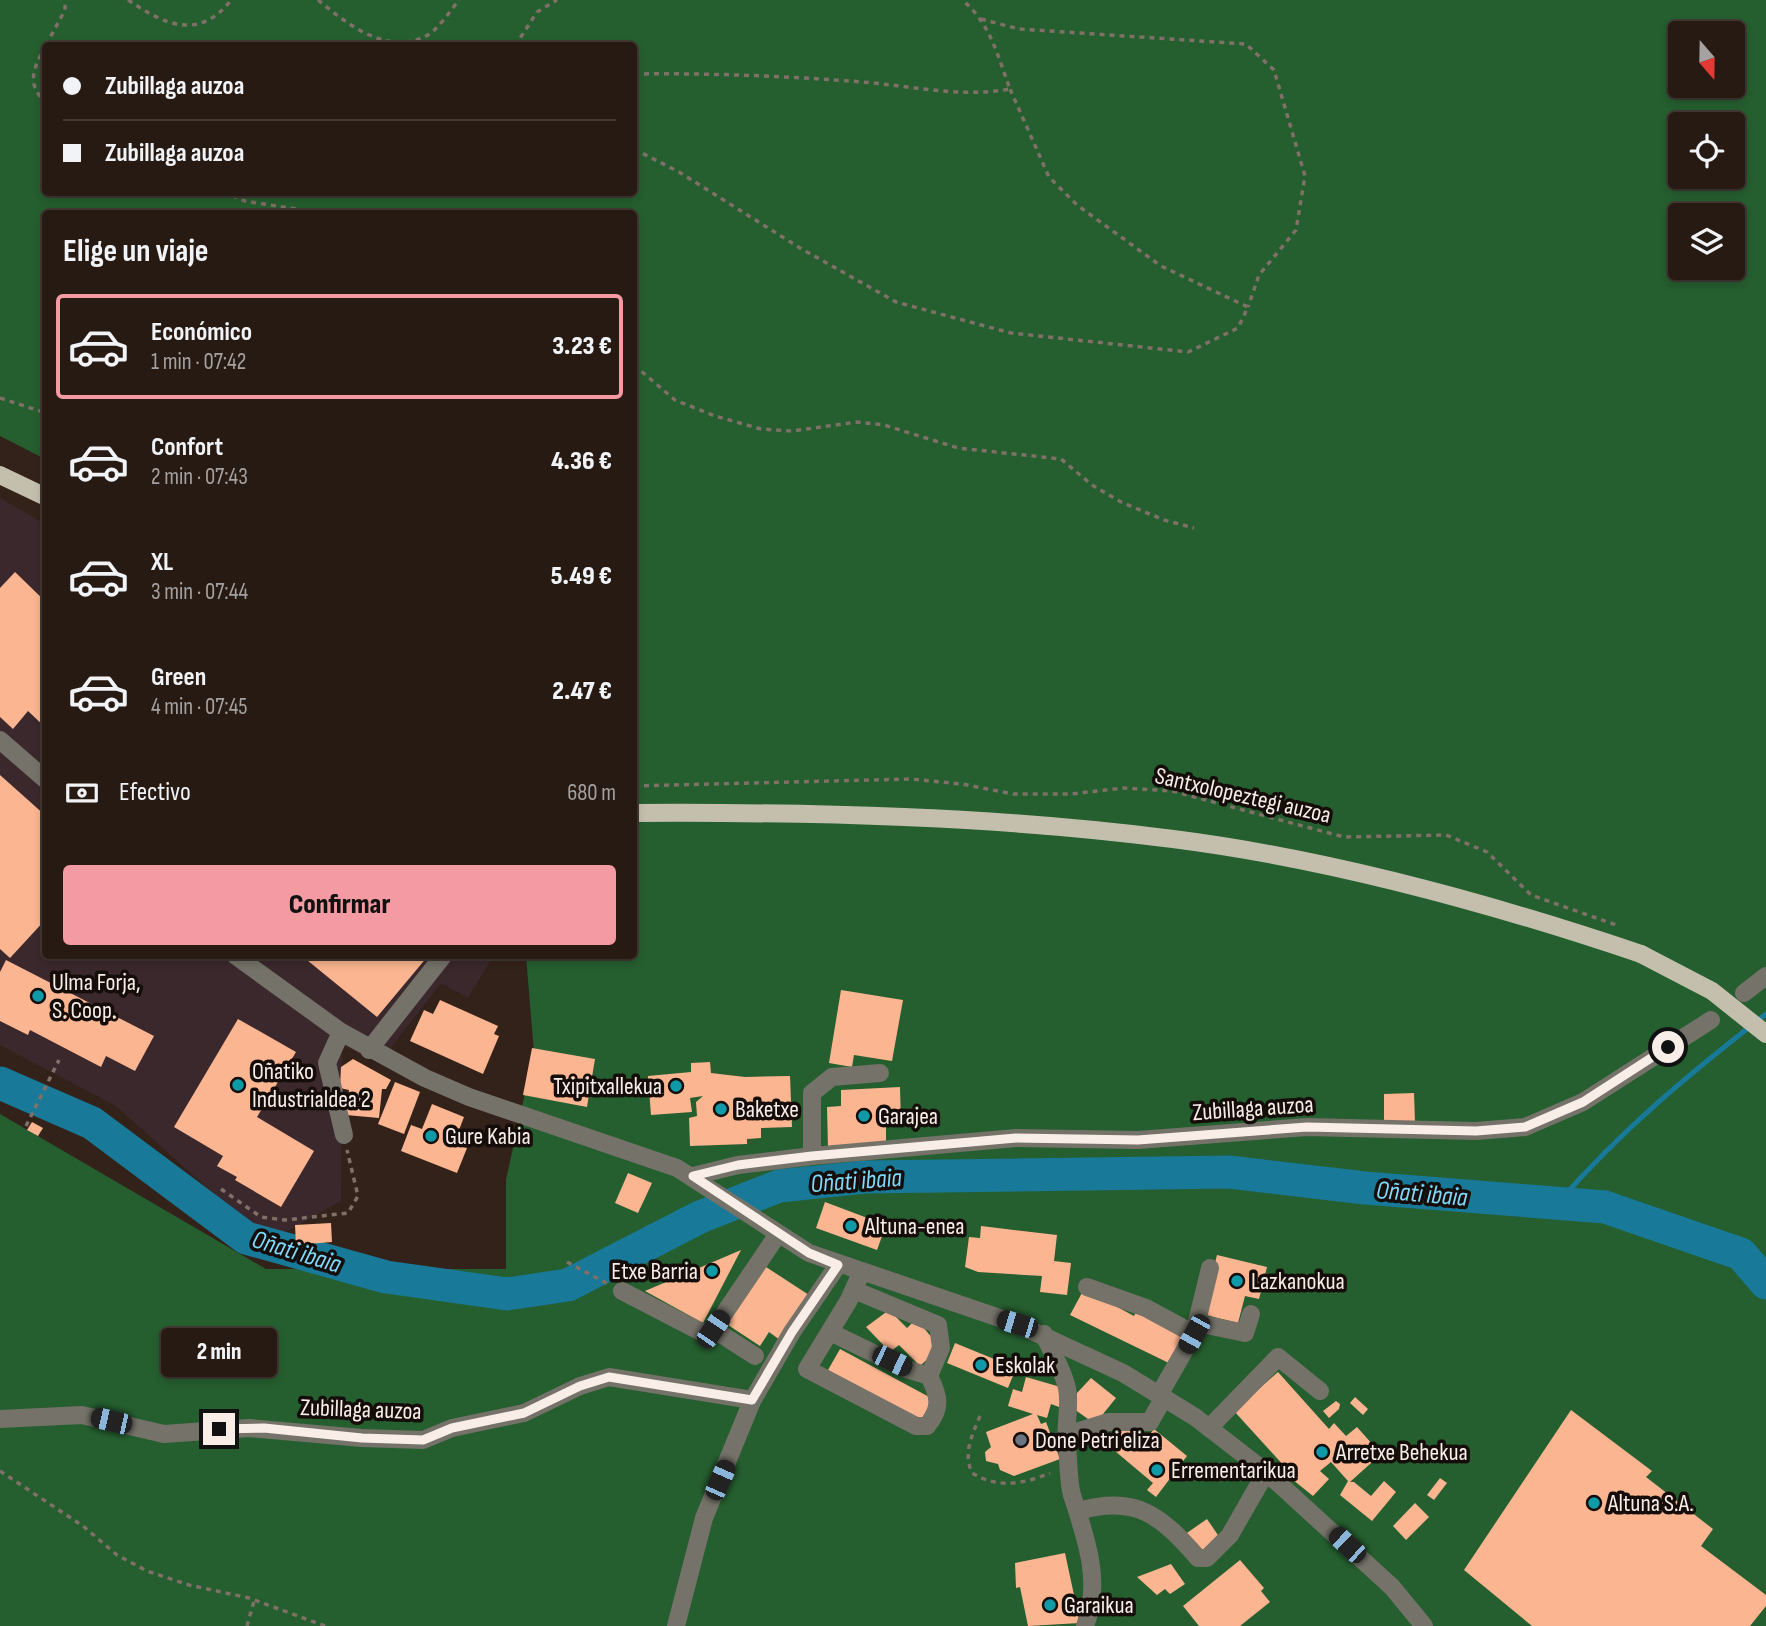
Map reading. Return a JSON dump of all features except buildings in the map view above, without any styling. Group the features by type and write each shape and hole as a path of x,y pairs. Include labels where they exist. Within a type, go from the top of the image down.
{"main road":[{"path":"0,475 42,495"},
{"path":"637,813 817,813 979,821 1174,839 1321,865 1544,922 1640,954 1712,991 1766,1034"}],"street":[{"path":"0,740 42,777"},
{"path":"240,959 369,1050 469,1097 630,1151 693,1176 809,1253 1044,1334 1104,1363 1159,1400 1209,1428 1266,1472 1392,1587 1424,1626"},
{"path":"369,1050 441,959"},
{"path":"1744,993 1766,976"},
{"name":"Zubillaga auzoa","path":"693,1176 738,1165 812,1156 1016,1138 1138,1140 1307,1127 1476,1131 1525,1127 1583,1102 1711,1020"},
{"path":"341,1032 327,1063 344,1135"},
{"path":"812,1156 812,1093 832,1077 880,1073"},
{"path":"622,1291 709,1335 776,1233"},
{"path":"676,1626 704,1518 752,1400 792,1332 838,1265"},
{"path":"1066,1435 1108,1422 1150,1422 1196,1329 1210,1268"},
{"path":"830,1332 929,1376 938,1394 938,1413 927,1426 916,1426 807,1369 861,1273"},
{"path":"1087,1287 1196,1329 1245,1333 1251,1314"},
{"path":"853,1290 938,1325 941,1348 929,1376"},
{"path":"713,1329 755,1356"},
{"path":"1044,1334 1062,1370 1068,1390 1066,1435 1072,1493 1093,1570 1093,1592 1086,1626"},
{"path":"1209,1428 1278,1357 1320,1391"},
{"name":"Zubillaga auzoa","path":"0,1419 82,1415 164,1434 249,1428 362,1438 423,1440 452,1428 524,1413 580,1386 609,1377 752,1400"},
{"path":"1079,1511 1114,1506 1152,1513 1166,1523 1198,1558 1207,1559 1230,1535 1266,1472"}],"path":[{"path":"48,42 65,10 65,0"},
{"path":"128,0 149,14 171,23 192,26 214,19 229,0"},
{"path":"318,0 366,36 396,42"},
{"path":"411,42 428,35 459,0"},
{"path":"518,42 537,12 557,0"},
{"path":"962,0 981,19 992,40 1010,89 1049,177 1077,205 1161,266 1248,307"},
{"path":"637,151 679,172 800,248 896,302 1011,334 1188,352 1238,328 1259,275 1296,230 1304,188 1305,176 1274,70 1246,44 1019,29 981,19"},
{"path":"42,54 33,72 33,83 42,96"},
{"path":"637,74 693,73 863,82 979,94 1010,89"},
{"path":"233,196 246,201 302,210"},
{"path":"637,368 675,400 715,416 761,429 792,431 857,422 884,425 958,449 1061,459 1092,485 1121,502 1164,520 1194,528"},
{"path":"0,398 42,413"},
{"name":"Santxolopeztegi auzoa","path":"637,786 910,779 962,784 1013,794 1071,794 1123,788 1172,791 1344,837 1446,835 1487,852 1531,895 1611,923"},
{"path":"26,1126 59,1061"},
{"path":"221,1189 261,1217 285,1220 348,1213 358,1196 344,1135"},
{"path":"567,1262 622,1291"},
{"path":"980,1416 968,1445 968,1455 972,1473 981,1479 1011,1484 1069,1466"},
{"path":"0,1471 83,1526 117,1555 147,1571 189,1585 254,1601 324,1626"},
{"path":"247,1626 254,1601"}],"shaded area":[{"path":"0,498 42,522 42,959 491,959 468,998 441,983 379,1063 342,1045 341,1201 280,1235 244,1221 116,1106 0,1045"}],"green space":[{"path":"0,0 1766,0 1766,1626 0,1626 0,1114 266,1269 506,1269 506,1180 534,1052 526,959 637,959 637,210 42,210 42,457 0,436"}],"waterway":[{"path":"1557,1204 1606,1151 1657,1103 1766,1014"},
{"name":"Oñati ibaia","path":"0,1083 92,1123 246,1238 386,1277 507,1294 568,1285 700,1217 779,1186 865,1177 1229,1172 1365,1188 1605,1207 1741,1254 1766,1283"}],"place":[{"name":"Ulma Forja, S. Coop.","path":"38,996"},
{"name":"Oñatiko Industrialdea 2","path":"238,1085"},
{"name":"Txipitxallekua","path":"676,1086"},
{"name":"Baketxe","path":"721,1109"},
{"name":"Garajea","path":"864,1116"},
{"name":"Gure Kabia","path":"431,1136"},
{"name":"Altuna-enea","path":"851,1226"},
{"name":"Etxe Barria","path":"712,1271"},
{"name":"Lazkanokua","path":"1237,1281"},
{"name":"Eskolak","path":"981,1365"},
{"name":"Done Petri eliza","path":"1021,1440"},
{"name":"Arretxe Behekua","path":"1322,1452"},
{"name":"Errementarikua","path":"1157,1470"},
{"name":"Altuna S.A.","path":"1594,1503"},
{"name":"Garaikua","path":"1050,1605"}],"route":[{"path":"219,1429 264,1428 362,1438 423,1440 452,1428 524,1413 580,1386 609,1377 701,1394 752,1400 792,1332 820,1289 833,1277 838,1265 809,1253 693,1176 711,1171 812,1156 1016,1138 1138,1140 1307,1127 1476,1131 1525,1127 1583,1102 1668,1047"}]}
